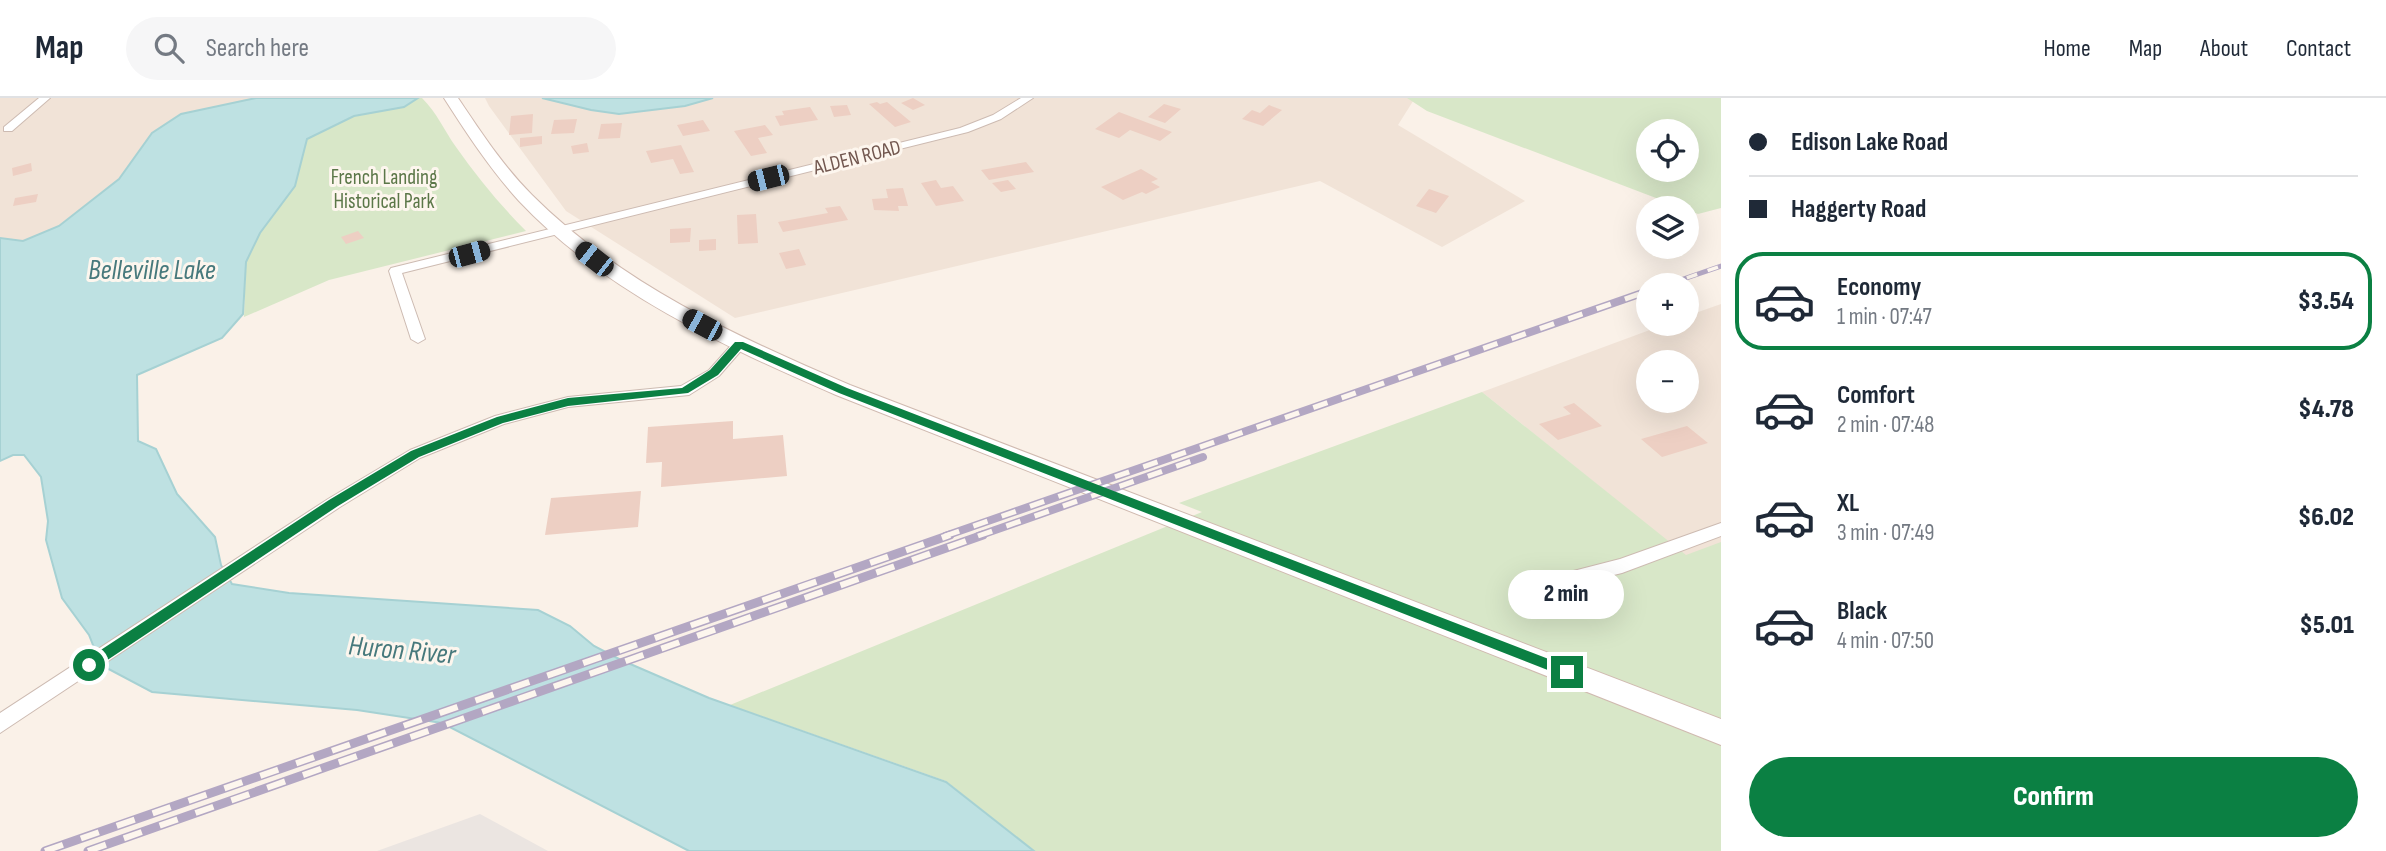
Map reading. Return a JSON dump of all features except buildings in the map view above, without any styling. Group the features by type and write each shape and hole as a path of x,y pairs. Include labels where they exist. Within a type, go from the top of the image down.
{"main road":[{"path":"451,98 494,163 524,199 558,230 594,259 664,306 739,345 843,390 1721,732"}],"street":[{"path":"8,129 45,98"},
{"name":"ALDEN ROAD","path":"418,339 395,271 964,130 998,117 1028,98"},
{"path":"0,724 334,503 415,454 500,420 591,398 684,391 714,373 739,345"},
{"path":"1556,582 1622,566 1721,529"}],"shaded area":[{"path":"0,98 290,98 0,283"},
{"path":"485,98 1415,98 1398,125 1525,201 1442,247 1320,181 735,318 566,211"},
{"path":"1721,304 1721,584 1482,392 1636,335 1699,336 1699,312"},
{"path":"480,814 548,851 377,851"}],"green space":[{"name":"French Landing Historical Park","path":"422,98 427,104 472,169 526,231 329,280 244,317 246,262 260,233 295,186 307,139 354,116 404,107"},
{"path":"1407,98 1721,98 1721,208 1699,214 1699,196 1651,196 1427,111"},
{"path":"1482,392 1686,555 1721,542 1721,851 1034,851 946,781 730,705 1202,512 1179,503"}],"water":[{"path":"256,98 418,98 404,107 354,116 307,139 295,186 260,233 246,262 243,314 222,338 137,375 138,441 156,449 177,494 215,537 221,565 232,584 289,593 538,610 570,626 594,646 621,660 709,698 946,782 1034,851 689,851 442,723 357,710 152,692 101,665 89,635 62,598 46,540 48,521 41,477 24,455 13,455 0,461 0,238 23,241 59,226 119,179 152,133 181,114"},
{"path":"542,98 713,98 685,106 619,114"}],"railway":[{"path":"1699,274 1721,266"},
{"path":"945,536 1636,295"},
{"path":"978,536 1203,457"},
{"path":"45,851 950,535"},
{"path":"88,851 983,535"}],"route":[{"path":"89,665 334,503 415,454 500,420 568,402 684,391 714,373 739,345 843,390 1567,672"}],"water label":[{"name":"Belleville Lake","path":"152,269"},
{"name":"Huron River","path":"402,649"}]}
